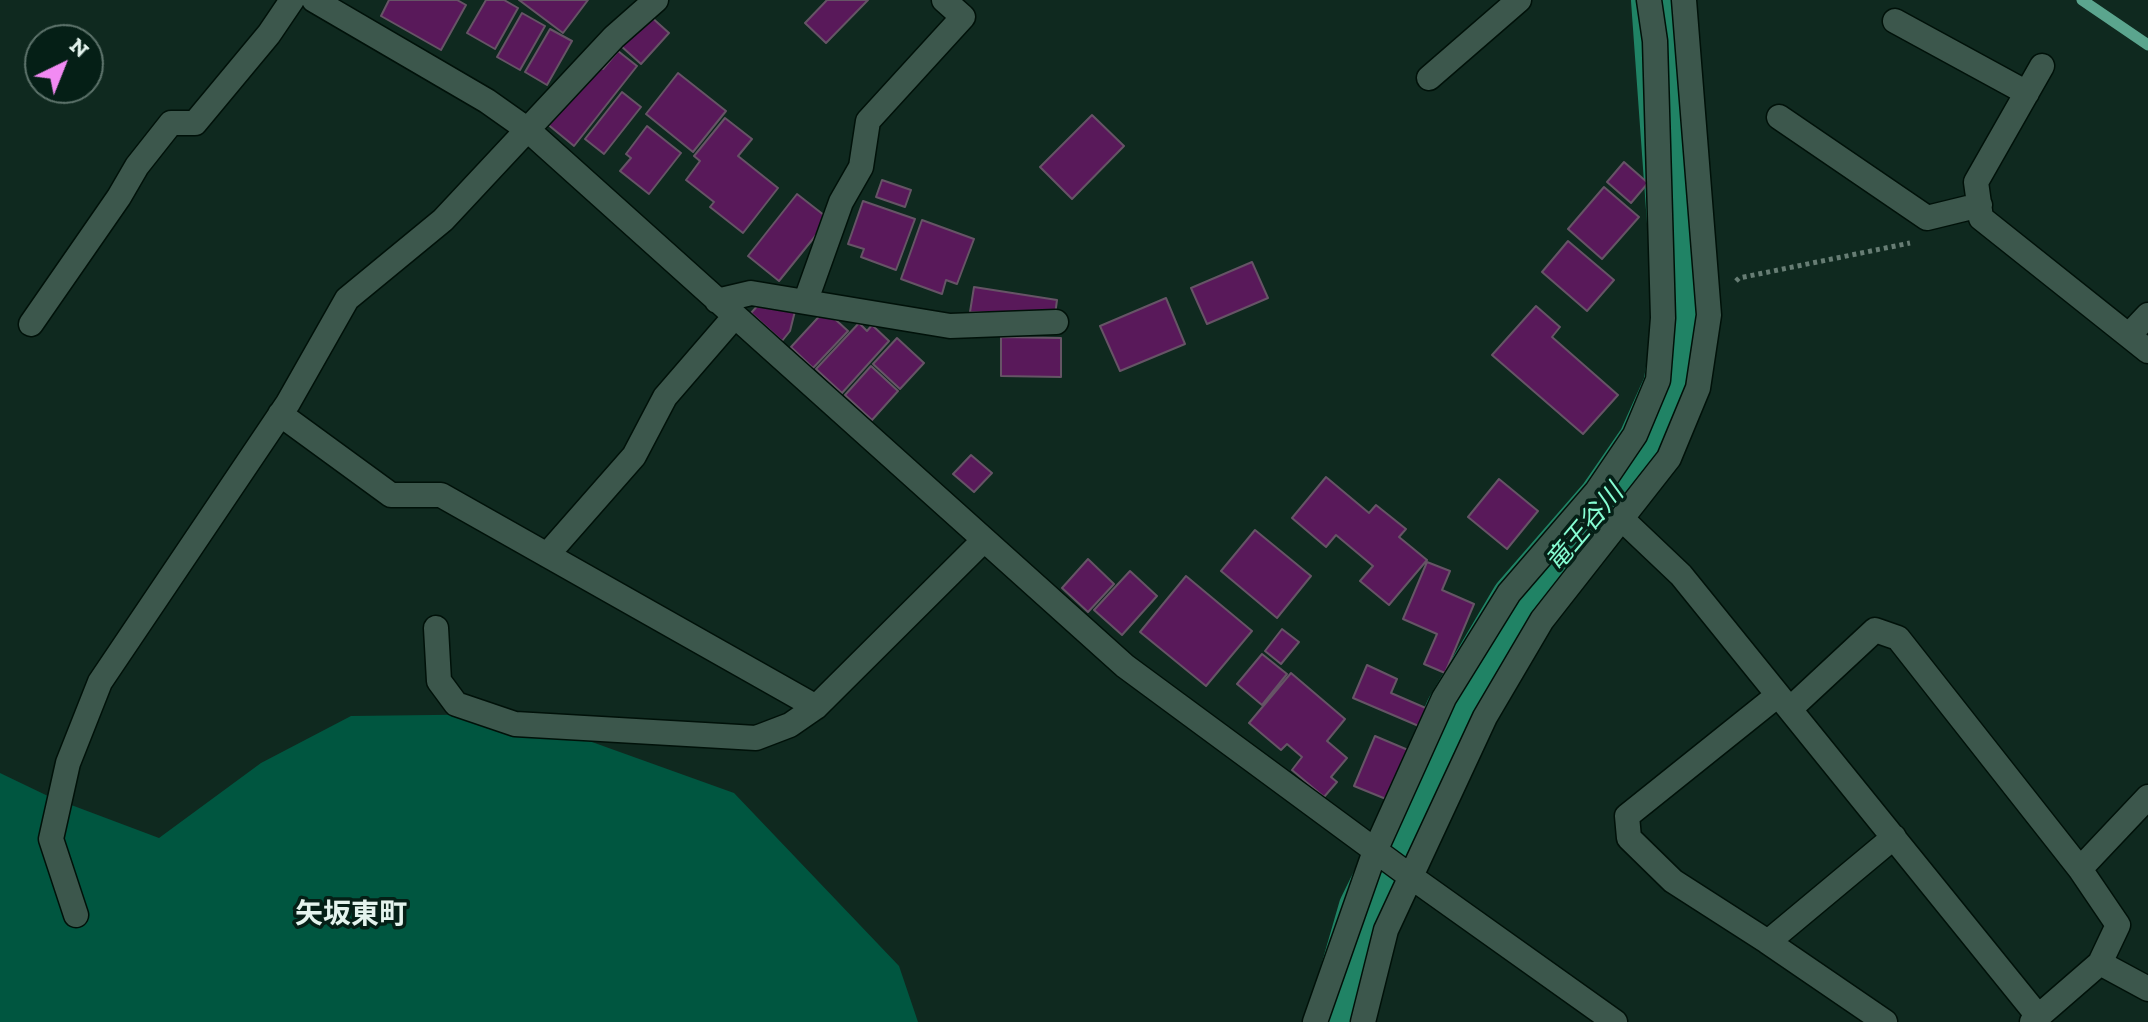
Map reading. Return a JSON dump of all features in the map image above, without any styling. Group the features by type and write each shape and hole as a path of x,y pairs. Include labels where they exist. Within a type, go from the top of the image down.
{"street":[{"path":"31,324 137,166 171,123 195,123 269,34 292,0"},
{"path":"314,0 487,101 528,130 1125,666 1406,874 1615,1022"},
{"path":"76,915 51,839 68,763 100,682 280,414 347,299 443,220 614,37 656,0"},
{"path":"806,300 841,202 861,167 868,121 963,17 944,0"},
{"path":"1429,78 1519,0"},
{"path":"1315,1022 1378,853 1444,698 1509,593 1597,491 1628,446 1658,380 1663,318 1655,41 1649,0"},
{"path":"1363,1022 1386,930 1406,874 1485,717 1542,620 1669,458 1698,388 1709,315 1684,0"},
{"path":"1895,21 2027,93"},
{"path":"2042,66 1976,182 1981,218 2139,342 2148,315"},
{"path":"1779,117 1927,218 1980,205"},
{"path":"547,555 634,456 665,397 726,309 751,293 950,326 1056,322"},
{"path":"280,414 391,495 441,495 816,707"},
{"path":"1623,520 1681,575 1784,702 1894,837 2035,1019 2100,963 2118,925 2080,869 1898,638 1875,630 1784,702 1627,816 1629,838 1673,881 1885,1022"},
{"path":"436,628 439,681 456,704 515,724 756,738 790,725 816,707 984,540"},
{"path":"2080,869 2148,797"},
{"path":"1768,942 1894,837"},
{"path":"2100,963 2148,989"}],"path":[{"path":"1709,315 1739,278 1913,242"}],"green space":[{"path":"514,714 734,793 899,966 918,1022 0,1022 0,773 50,797 159,838 261,763 351,716"}],"building":[{"path":"389,0 457,0 466,5 441,50 381,16"},
{"path":"486,0 504,0 518,8 495,49 467,33"},
{"path":"519,0 588,0 563,33"},
{"path":"827,0 868,0 826,43 805,23"},
{"path":"522,13 545,26 520,70 497,57"},
{"path":"649,15 669,33 641,64 621,46"},
{"path":"550,29 572,41 547,85 525,72"},
{"path":"618,51 637,66 574,146 546,123 594,63 603,69"},
{"path":"678,73 726,111 693,152 646,114"},
{"path":"622,92 641,107 604,154 585,139"},
{"path":"1092,115 1124,146 1072,199 1040,167"},
{"path":"725,118 752,139 738,156 778,188 743,233 710,207 714,202 686,180 700,161 694,156"},
{"path":"647,126 681,153 649,194 620,171 631,158 626,154"},
{"path":"1624,162 1648,183 1631,203 1607,182"},
{"path":"882,180 911,190 905,207 876,197"},
{"path":"1604,187 1639,217 1602,259 1568,229"},
{"path":"797,194 829,219 779,281 748,256"},
{"path":"863,201 915,219 896,270 861,257 864,249 848,244"},
{"path":"922,220 974,239 957,284 946,280 942,294 901,279"},
{"path":"1568,241 1614,280 1587,311 1542,272"},
{"path":"1252,262 1268,298 1207,324 1191,288"},
{"path":"974,287 1057,300 1055,315 970,312"},
{"path":"1166,298 1185,344 1120,371 1100,326"},
{"path":"760,303 796,307 790,331 782,341 751,313"},
{"path":"1536,306 1560,327 1552,337 1618,395 1583,434 1492,355"},
{"path":"825,310 848,331 813,368 791,347"},
{"path":"859,323 867,331 872,325 889,341 842,393 816,369"},
{"path":"1001,337 1061,338 1061,377 1001,376"},
{"path":"897,338 924,363 900,389 873,364"},
{"path":"871,366 898,391 872,420 845,395"},
{"path":"971,455 992,473 974,492 953,474"},
{"path":"1326,477 1369,513 1376,505 1406,529 1399,537 1427,560 1389,605 1360,581 1373,566 1336,535 1326,547 1292,518"},
{"path":"1499,479 1538,511 1507,549 1468,517"},
{"path":"1255,530 1311,576 1277,618 1221,571"},
{"path":"1088,559 1114,584 1088,612 1062,588"},
{"path":"1427,562 1450,571 1442,590 1474,604 1445,673 1424,664 1437,634 1403,619"},
{"path":"1130,571 1157,596 1122,635 1094,610"},
{"path":"1186,576 1252,631 1206,686 1140,632"},
{"path":"1282,629 1299,642 1281,664 1265,651"},
{"path":"1262,654 1287,674 1262,705 1237,684"},
{"path":"1367,665 1397,679 1391,693 1428,709 1421,727 1353,698"},
{"path":"1291,673 1345,719 1327,741 1347,758 1331,777 1337,782 1324,797 1292,770 1302,757 1287,744 1281,750 1249,723"},
{"path":"1375,736 1408,750 1386,799 1354,786"}],"waterway":[{"name":"竜王谷川","path":"1338,1022 1370,911 1396,858 1457,713 1522,603 1609,503 1649,445 1675,387 1686,320 1663,0"},
{"path":"2082,0 2148,45"}],"district":[{"name":"矢坂東町","path":"351,915"}]}
